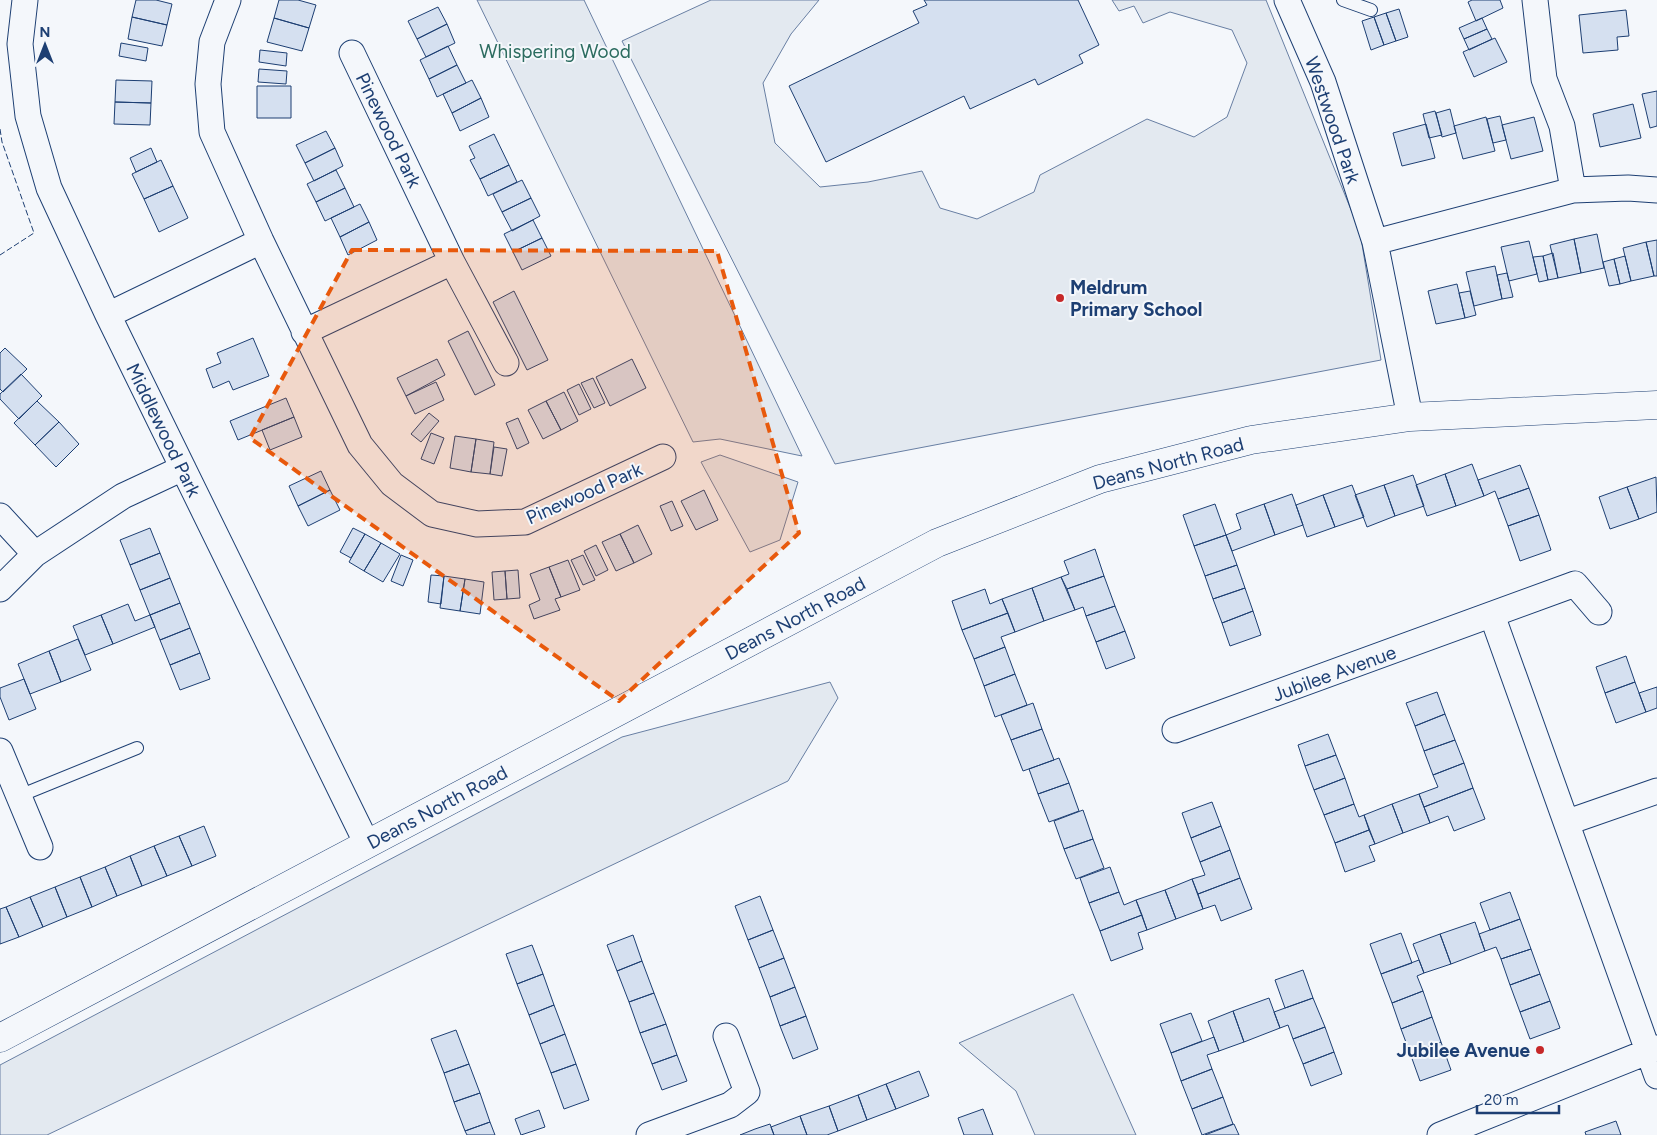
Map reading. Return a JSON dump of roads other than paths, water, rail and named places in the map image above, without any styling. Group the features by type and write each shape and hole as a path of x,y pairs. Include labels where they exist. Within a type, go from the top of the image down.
{"street":[{"name":"Middlewood Park","path":"25,0 20,44 28,116 49,188 108,315 367,844"},
{"name":"Pinewood Park","path":"228,0 212,42 208,84 212,132 260,241 360,445 392,484 432,514 477,524 525,522 663,457"},
{"name":"Westwood Park","path":"1287,0 1323,82 1375,242 1410,417"},
{"path":"1535,0 1544,79 1562,126 1573,190"},
{"name":"Pinewood Park","path":"352,53 452,262 506,363"},
{"path":"1375,242 1573,190 1628,188 1657,190"},
{"path":"108,315 260,241"},
{"path":"304,332 452,262"},
{"name":"Deans North Road","path":"0,1038 937,543 1100,480 1251,440 1410,417 1657,405"},
{"path":"0,589 34,554 123,496 183,468"},
{"path":"0,516 34,554"},
{"name":"Jubilee Avenue","path":"1176,730 1575,584 1598,612"},
{"path":"1492,615 1652,1050 1657,1076"},
{"path":"0,752 40,847"},
{"path":"1568,822 1657,791"},
{"path":"650,1135 730,1105 746,1092 726,1036"},
{"path":"1440,1135 1652,1050"}],"lane":[{"path":"1344,0 1371,10"},
{"path":"19,796 137,748"}],"place":[{"name":"Meldrum Primary School","path":"1060,298"},
{"name":"Jubilee Avenue","path":"1540,1050"}],"park label":[{"name":"Whispering Wood","path":"555,51"}]}
